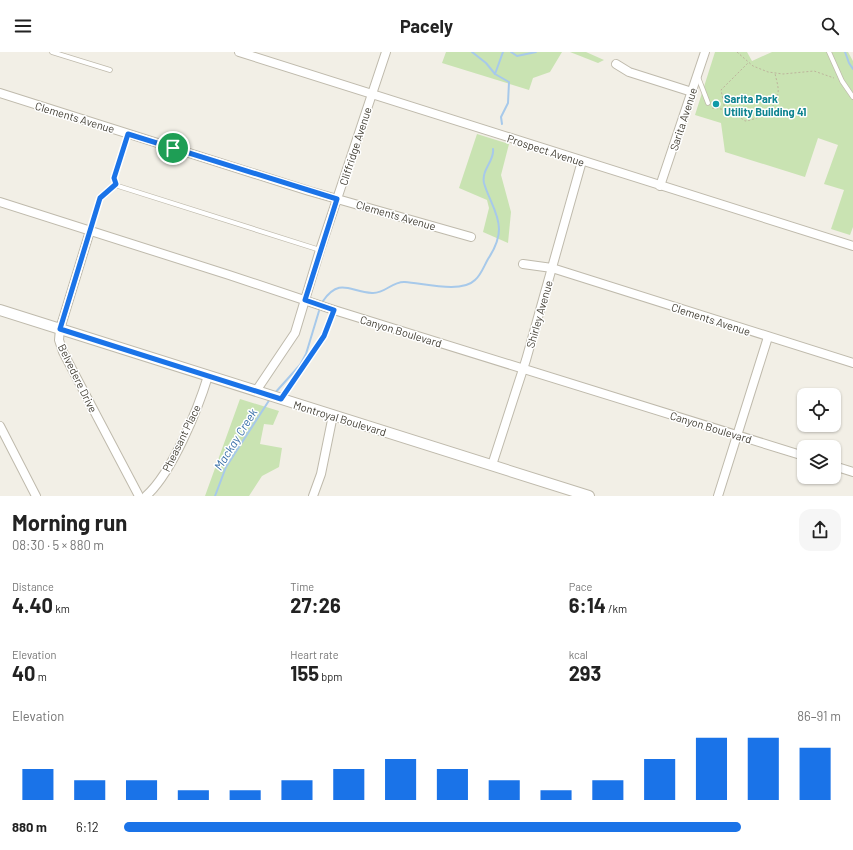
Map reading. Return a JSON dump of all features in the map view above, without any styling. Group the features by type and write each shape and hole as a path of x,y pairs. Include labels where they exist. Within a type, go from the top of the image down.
{"street":[{"name":"Prospect Avenue","path":"239,52 853,246"},
{"name":"Cliffridge Avenue","path":"256,391 295,333 320,250 386,52"},
{"name":"Sarita Avenue","path":"660,186 705,52"},
{"path":"616,64 629,72 692,92"},
{"name":"Clements Avenue","path":"0,94 337,199 471,237"},
{"name":"Shirley Avenue","path":"492,465 523,368 582,161"},
{"name":"Canyon Boulevard","path":"0,202 334,310 797,454"},
{"name":"Belvedere Drive","path":"90,231 60,329 59,340 63,352 139,496"},
{"name":"Clements Avenue","path":"522,264 552,268 853,363"},
{"name":"Montroyal Boulevard","path":"0,310 589,496"},
{"path":"718,496 768,337"},
{"name":"Pheasant Place","path":"146,496 159,483 170,464 198,406 208,376"},
{"path":"313,496 321,474 333,415"},
{"path":"0,426 36,496"},
{"path":"841,468 853,472"}],"lane":[{"path":"52,52 110,70"},
{"path":"828,52 842,81 853,97"},
{"path":"698,74 708,103"},
{"path":"128,134 114,178 116,184 130,191 320,250"}],"path":[{"path":"737,52 753,66 775,73 784,74 814,71 842,81"},
{"path":"725,110 721,90 749,62"},
{"path":"708,103 711,108 733,112 745,121 756,120 767,112 778,93 775,73"},
{"path":"90,231 100,198 116,184"},
{"path":"277,398 324,336 334,310"}],"green space":[{"path":"446,52 562,52 550,72 533,78 529,90 442,63"},
{"path":"570,52 586,52 604,60 598,63"},
{"path":"715,52 747,52 752,61 772,52 848,52 853,61 853,227 850,235 831,229 844,190 824,184 838,145 818,138 805,177 725,152 721,123 695,115"},
{"path":"477,134 509,144 501,175 511,212 508,243 483,232 489,208 487,200 459,188"},
{"path":"240,399 279,411 273,425 264,424 260,444 282,448 279,467 262,476 249,496 205,496"}],"waterway":[{"path":"472,52 486,63 495,74"},
{"name":"Mackay Creek","path":"502,124 501,117 508,103 509,82 495,74 503,52"},
{"name":"Mackay Creek","path":"511,52 517,56 536,52"},
{"name":"Mackay Creek","path":"845,52 853,69"},
{"name":"Mackay Creek","path":"323,301 335,289 340,288 377,293 400,282 451,287 469,284 475,280 481,273 494,248 499,233 499,223 484,183 484,174 492,157 493,149"},
{"name":"Mackay Creek","path":"274,394 300,365 306,354 319,311"},
{"name":"Mackay Creek","path":"215,496 226,467 270,399"}],"place":[{"name":"Sarita Park Utility Building 41","path":"716,104"}],"route":[{"path":"128,134 173,148 337,199 305,300 334,310 324,336 281,399 60,329 100,198 116,184 114,178 128,134"}]}
